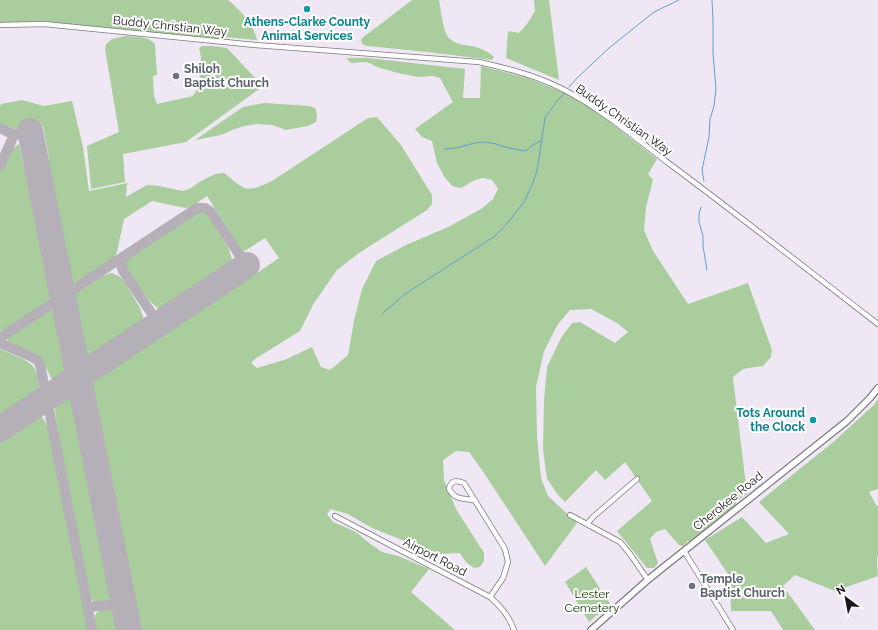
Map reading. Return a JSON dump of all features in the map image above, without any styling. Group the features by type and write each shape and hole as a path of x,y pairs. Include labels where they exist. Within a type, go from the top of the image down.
{"main road":[{"name":"Cherokee Road","path":"591,630 648,580 847,421 878,388"}],"street":[{"name":"Buddy Christian Way","path":"0,25 44,24 263,45 479,62 516,70 552,84 601,112 878,324"},
{"path":"587,524 637,479"},
{"path":"475,500 456,497 449,489 450,484 454,481 464,483 475,500 505,549 508,562 503,578 490,597"},
{"path":"570,515 620,542 648,580"},
{"name":"Airport Road","path":"335,516 490,597 507,614 514,630"},
{"path":"684,551 733,630"}],"green space":[{"path":"0,0 228,0 246,18 253,28 257,40 225,37 225,40 48,22 0,22"},
{"path":"412,0 439,0 444,27 450,39 463,45 486,51 494,57 492,60 367,46 362,44 361,39"},
{"path":"534,0 549,0 559,80 506,58 508,31 519,33 527,24 535,11"},
{"path":"126,36 146,38 155,44 157,75 153,76 154,96 157,104 193,96 199,87 201,57 199,48 202,46 227,48 257,80 259,89 186,142 123,154 125,182 91,189 87,146 119,132 105,49 106,44 112,39"},
{"path":"346,58 368,58 465,69 463,98 480,98 481,66 528,78 560,91 592,108 657,159 648,174 653,180 646,207 644,230 653,251 688,304 748,283 772,350 771,357 763,366 743,369 733,377 747,494 736,502 737,505 690,543 688,541 683,546 679,545 665,529 656,532 650,539 658,563 654,568 647,568 617,531 652,501 625,462 605,480 596,470 565,502 558,495 547,479 543,449 544,400 547,367 561,338 572,323 580,322 615,343 628,332 617,323 591,309 570,310 558,324 544,351 536,387 537,437 541,478 548,496 577,523 545,566 469,452 456,451 443,460 444,480 456,509 484,553 484,561 480,567 474,568 466,562 460,553 438,554 372,528 348,514 331,509 327,514 333,522 356,532 382,552 398,556 429,569 411,592 455,630 138,630 88,381 255,270 257,273 279,258 265,238 243,252 207,196 191,207 185,208 152,201 124,219 115,257 74,285 69,285 47,171 49,159 43,126 14,131 0,125 0,106 1,104 22,100 44,106 72,101 83,147 89,191 127,183 126,197 147,185 183,191 215,174 224,173 242,187 252,189 259,187 272,181 368,118 377,117 401,145 432,195 432,204 427,210 359,253 337,270 314,303 300,331 251,363 257,368 287,359 312,347 321,367 330,370 348,355 362,289 376,261 406,245 448,227 481,209 493,199 498,189 492,180 483,178 475,180 461,188 452,186 444,176 437,163 432,141 422,137 415,129 453,102 440,78 434,76 418,77 398,73 377,67 367,62 351,63"},
{"path":"264,103 310,106 316,109 316,122 308,126 286,130 272,125 257,124 244,126 221,135 195,140 243,107"},
{"path":"19,144 23,164 29,172 54,296 6,329 0,331 0,171 10,150"},
{"path":"205,212 209,217 229,249 233,263 161,311 149,300 136,283 127,269 126,263 129,258 197,213"},
{"path":"111,273 119,276 124,281 140,308 145,322 84,362 71,297 103,276"},
{"path":"53,310 57,312 68,373 55,381 51,378 42,359 37,354 7,341 12,335 49,311"},
{"path":"0,349 21,358 32,365 39,382 39,393 0,419"},
{"path":"72,392 113,592 109,600 101,603 94,602 90,598 58,434 55,403"},
{"path":"878,398 878,489 869,492 878,506 878,576 835,591 795,575 783,586 815,630 783,630 771,611 731,611 730,577 705,540 742,517 766,543 789,534 759,502 832,443 875,404"},
{"path":"38,414 42,417 48,427 51,437 89,630 0,630 0,440"},
{"name":"Lester Cemetery","path":"586,567 610,604 589,622 565,582"},
{"path":"110,608 117,614 120,630 96,630 95,617 97,612"}],"waterway":[{"path":"569,87 609,48 654,12 679,0"},
{"path":"704,181 702,170 709,137 710,119 714,106 716,89 713,53 712,0"},
{"path":"383,313 405,294 495,236 505,226 524,202 532,185 537,171 545,118 557,101 565,93"},
{"path":"444,149 485,142 524,151 541,141"},
{"path":"701,207 699,222 703,236 707,270"}],"taxiway":[{"path":"0,128 14,135"},
{"path":"0,166 14,135 30,131"},
{"path":"0,338 197,208 205,208 211,212 246,265"},
{"path":"127,254 122,262 123,271 158,323"},
{"path":"0,343 32,357 40,364 92,630"},
{"path":"88,607 124,604"}],"runway":[{"path":"30,131 129,630"},
{"path":"0,429 247,265"}],"place":[{"name":"Athens-Clarke County Animal Services","path":"307,9"},
{"name":"Shiloh Baptist Church","path":"176,76"},
{"name":"Tots Around the Clock","path":"813,420"},
{"name":"Temple Baptist Church","path":"692,586"}]}
